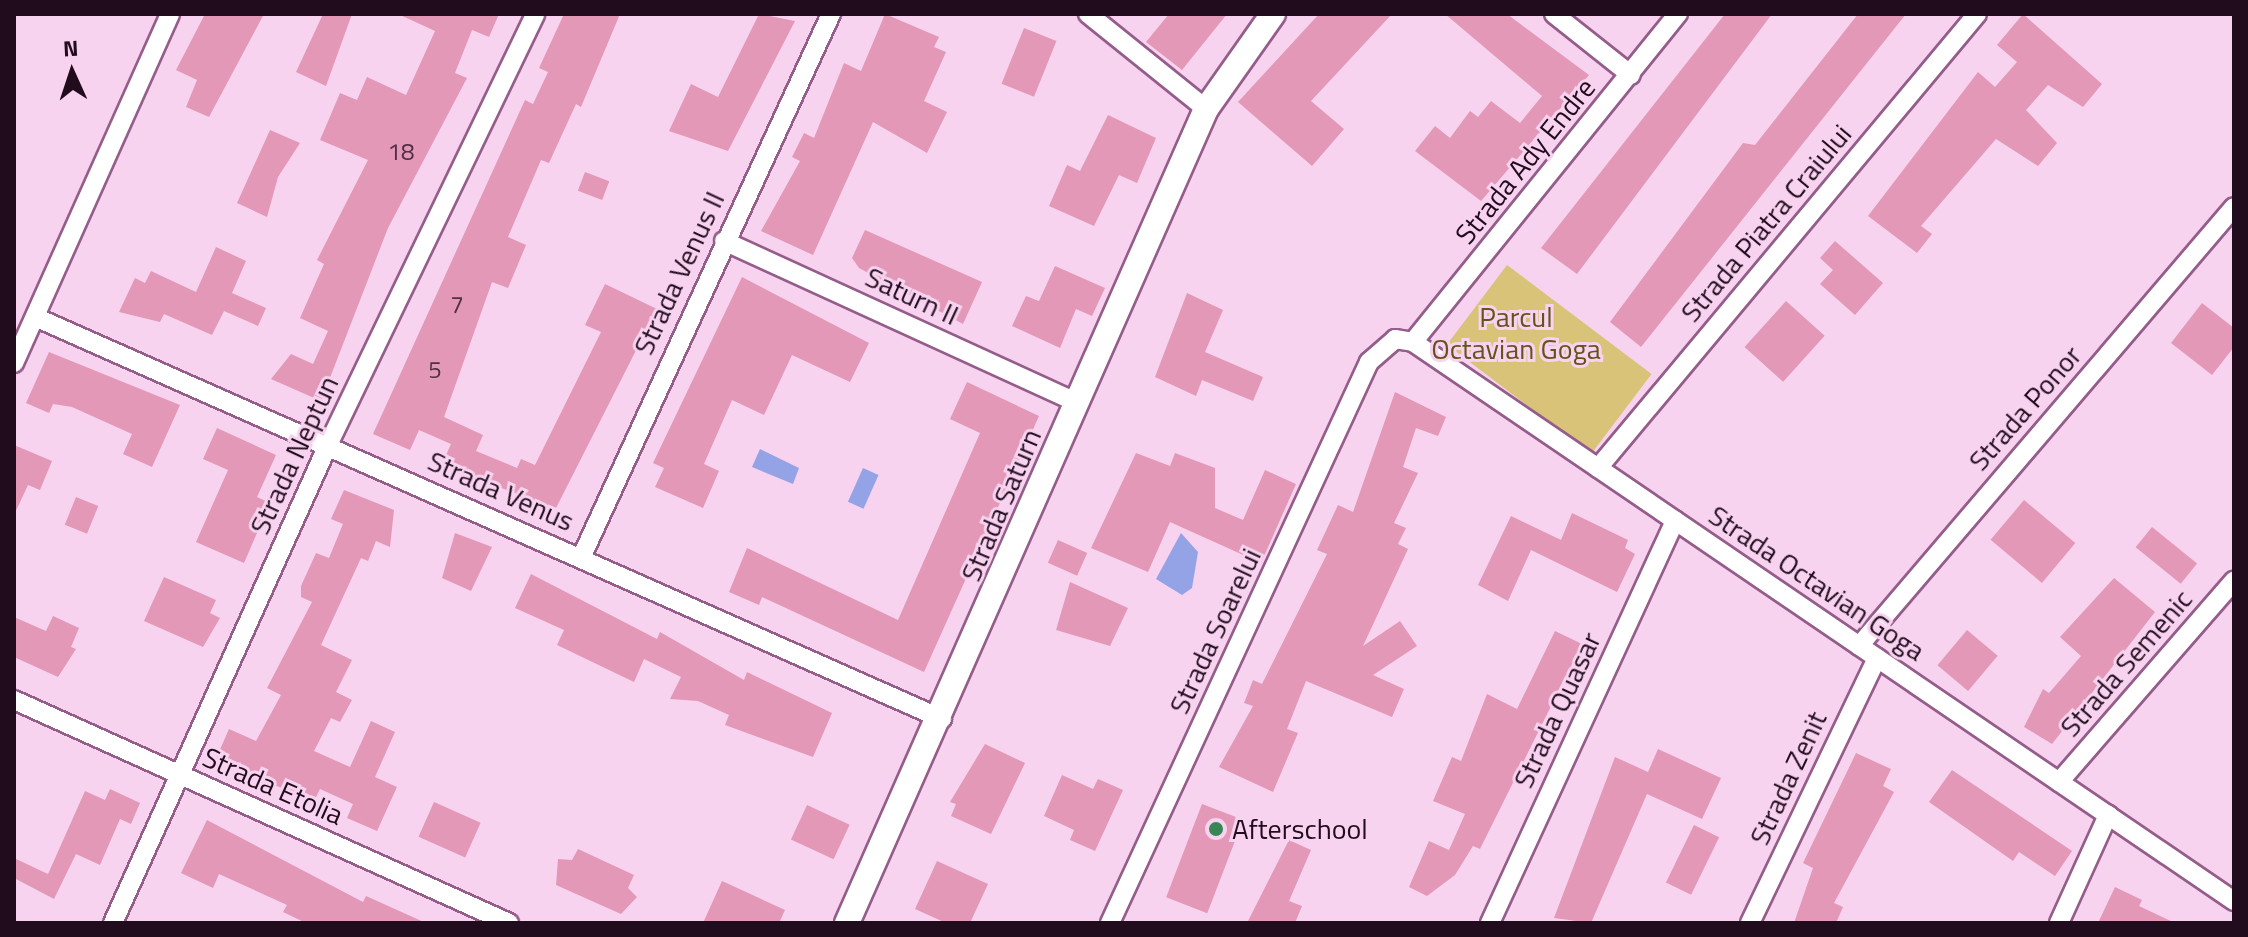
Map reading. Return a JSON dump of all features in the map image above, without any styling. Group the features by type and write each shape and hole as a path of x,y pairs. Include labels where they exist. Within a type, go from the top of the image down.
{"street":[{"path":"14,363 170,14"},
{"name":"Strada Neptun","path":"113,923 328,445 535,14"},
{"name":"Strada Venus II","path":"581,558 724,241 831,14"},
{"path":"1088,14 1206,109"},
{"name":"Strada Saturn","path":"847,923 942,719 1206,109 1273,14"},
{"path":"1554,14 1631,75"},
{"name":"Strada Ady Endre","path":"1413,342 1678,14"},
{"name":"Strada Piatra Craiului","path":"1598,468 1977,14"},
{"name":"Strada Ponor","path":"1859,646 2234,207"},
{"name":"Saturn II","path":"724,241 1078,403"},
{"name":"Strada Venus","path":"35,317 942,719"},
{"name":"Strada Soarelui","path":"1110,923 1369,362 1395,339 1413,342"},
{"name":"Strada Octavian Goga","path":"1413,342 2234,901"},
{"name":"Strada Quasar","path":"1490,923 1675,521"},
{"name":"Strada Semenic","path":"2059,782 2234,581"},
{"name":"Strada Zenit","path":"1750,923 1877,658"},
{"name":"Strada Etolia","path":"14,700 509,923"},
{"path":"2059,923 2108,815"}],"green space":[{"name":"Parcul Octavian Goga","path":"1507,265 1652,374 1591,454 1447,345"}],"water":[{"path":"760,449 799,468 793,484 752,467"},
{"path":"863,468 879,475 863,509 848,502"},
{"path":"1181,533 1198,552 1192,588 1182,595 1156,579"}],"building":[{"path":"205,14 264,14 209,117 186,107 197,80 176,70"},
{"path":"323,14 352,14 326,86 296,72"},
{"path":"398,14 499,14 489,37 472,30 455,73 467,78 388,228 321,401 271,379 291,354 313,364 328,331 300,318 324,264 317,260 368,160 320,140 340,93 357,100 367,77 406,95 435,31"},
{"path":"564,14 620,14 581,107 576,104 549,163 541,160 508,237 526,245 508,288 492,282 444,417 483,435 476,451 517,468 521,459 535,465 601,332 585,325 605,284 657,309 556,508 441,466 451,444 419,430 410,450 373,434 525,100 533,104 548,72 539,68"},
{"path":"759,14 795,21 728,151 669,131 691,84 718,97"},
{"path":"885,14 939,37 934,47 946,52 924,101 947,112 927,153 873,122 813,255 761,231 800,161 792,157 804,133 814,138 844,63 861,71"},
{"path":"1169,14 1227,14 1182,70 1146,42"},
{"path":"1319,14 1392,14 1311,101 1344,129 1312,166 1238,102"},
{"path":"1445,14 1507,14 1589,75 1481,201 1415,151 1435,126 1450,138 1470,111 1478,117 1491,101 1520,123 1542,96"},
{"path":"1725,14 1772,14 1577,274 1541,248"},
{"path":"1858,14 1906,14 1641,347 1610,322 1743,143 1755,145"},
{"path":"2023,14 2102,84 2083,107 2048,85 2026,110 2057,143 2038,166 1996,139 1921,226 1932,234 1917,253 1868,216 1978,72 1995,87 2017,62 1997,45"},
{"path":"1024,28 1056,41 1034,97 1002,84"},
{"path":"1108,115 1156,138 1137,183 1119,175 1094,226 1049,206 1067,165 1080,171"},
{"path":"270,130 300,143 278,177 267,217 237,203"},
{"path":"585,172 609,181 602,200 578,191"},
{"path":"865,230 982,282 963,324 859,268 852,258"},
{"path":"1835,241 1883,283 1855,315 1820,284 1833,270 1820,258"},
{"path":"216,247 246,261 232,293 266,308 258,326 224,311 212,335 164,314 160,322 119,312 135,278 145,283 151,271 196,292"},
{"path":"1055,266 1105,288 1092,316 1076,309 1060,348 1012,326 1026,296 1039,301"},
{"path":"742,277 869,343 850,382 792,355 764,415 732,400 704,464 719,471 703,508 655,487 664,468 653,463"},
{"path":"1187,293 1223,310 1205,352 1263,377 1253,401 1202,380 1196,396 1155,377"},
{"path":"1786,301 1825,336 1783,382 1745,347"},
{"path":"2202,303 2234,328 2234,347 2212,375 2171,343"},
{"path":"49,352 180,405 152,467 123,454 132,434 72,407 53,404 49,413 26,403"},
{"path":"967,382 1039,416 924,672 762,597 759,605 729,592 747,548 898,620 980,433 950,419"},
{"path":"1395,392 1446,417 1438,436 1416,428 1403,467 1418,473 1394,523 1406,528 1398,544 1408,549 1363,646 1400,621 1417,646 1373,675 1404,689 1392,717 1306,681 1287,729 1298,733 1273,792 1219,767 1253,706 1244,703 1253,680 1262,684 1327,554 1317,550 1338,505 1353,512"},
{"path":"217,428 276,455 257,497 270,503 244,563 196,542 228,470 203,459"},
{"path":"14,445 52,461 40,490 28,485 14,515"},
{"path":"1136,453 1170,466 1175,453 1215,468 1215,508 1243,520 1265,470 1296,484 1261,563 1170,522 1148,572 1091,548"},
{"path":"344,490 394,510 390,547 376,541 368,561 361,558 321,645 352,660 336,692 352,700 340,722 331,718 314,751 350,767 371,721 395,732 375,777 397,787 377,831 347,818 353,804 320,789 314,801 215,761 229,729 256,741 281,695 267,688 312,602 301,597 301,586 316,553 329,558 343,524 331,519"},
{"path":"76,497 98,506 87,534 65,525"},
{"path":"2024,500 2075,543 2042,583 1991,540"},
{"path":"1572,513 1628,540 1625,548 1635,554 1617,592 1531,550 1508,601 1478,585 1511,516 1561,540"},
{"path":"2152,527 2197,564 2181,584 2136,547"},
{"path":"455,533 492,547 471,591 442,578"},
{"path":"1058,540 1087,553 1077,576 1048,563"},
{"path":"531,574 657,639 660,632 744,680 747,672 832,713 813,757 725,725 729,715 698,701 670,699 681,677 644,659 634,682 557,645 564,630 515,608"},
{"path":"164,577 216,600 210,613 220,618 203,647 144,621"},
{"path":"2114,578 2155,612 2052,744 2024,727 2043,689 2049,693 2081,656 2060,637"},
{"path":"1070,582 1128,608 1110,646 1056,630"},
{"path":"53,616 79,628 71,647 76,649 58,677 14,657 14,617 46,631"},
{"path":"1967,630 1998,656 1968,691 1937,665"},
{"path":"1555,631 1582,644 1480,849 1473,846 1455,875 1427,896 1409,887 1429,841 1449,850 1465,814 1433,801 1452,757 1461,761 1487,694 1517,709"},
{"path":"985,744 1025,763 991,834 951,816 956,804 950,802"},
{"path":"1658,749 1721,778 1702,819 1647,794 1591,923 1554,918 1615,757 1648,772"},
{"path":"1856,753 1891,769 1883,786 1894,792 1834,903 1843,907 1836,923 1794,923 1813,868 1803,863"},
{"path":"1952,770 2072,851 2055,876 2019,852 2013,861 1929,802"},
{"path":"1062,775 1093,789 1098,779 1123,790 1095,851 1070,840 1074,830 1044,816"},
{"path":"110,789 140,803 131,824 120,819 100,865 76,854 54,899 14,878 14,858 48,874 85,791 105,800"},
{"path":"434,802 481,823 465,857 419,837"},
{"path":"1202,804 1243,820 1207,913 1166,897"},
{"path":"807,805 850,825 834,859 791,839"},
{"path":"207,820 363,902 366,896 426,923 306,923 283,912 287,905 219,874 213,888 181,873"},
{"path":"1694,825 1719,837 1691,895 1666,883"},
{"path":"1289,840 1311,850 1289,901 1302,906 1295,923 1247,923"},
{"path":"578,849 634,875 628,888 637,897 621,914 556,885 558,859 572,860"},
{"path":"937,861 988,884 970,923 946,923 915,909"},
{"path":"722,881 785,910 779,923 703,923"},
{"path":"2115,887 2142,900 2139,906 2175,923 2098,923"}],"place":[{"name":"Afterschool","path":"1216,829"}]}
